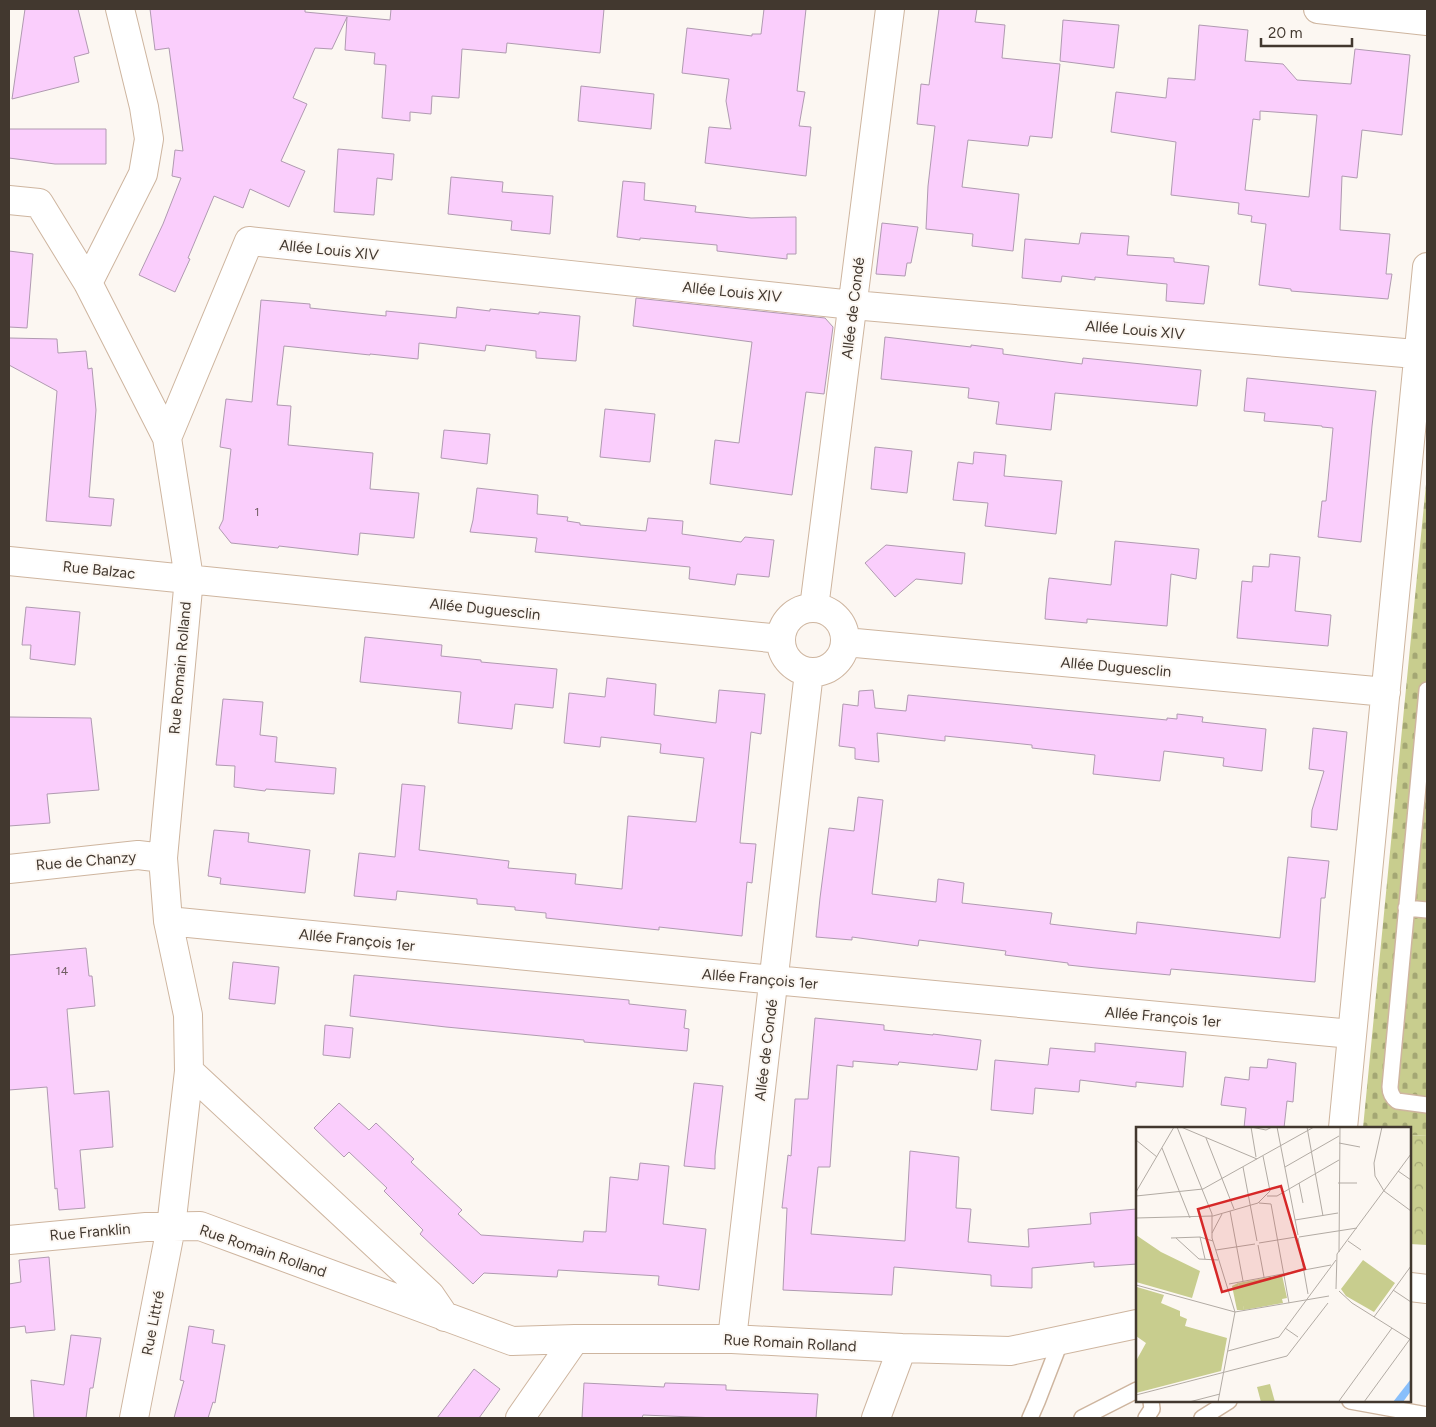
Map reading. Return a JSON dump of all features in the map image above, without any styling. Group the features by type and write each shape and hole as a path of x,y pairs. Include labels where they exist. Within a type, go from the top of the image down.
{"street":[{"path":"88,283 143,174 150,139 120,9"},
{"name":"Allée de Condé","path":"814,608 890,9"},
{"path":"1318,9 1427,21"},
{"name":"Rue Romain Rolland","path":"9,200 39,202 88,283 167,438 189,578 163,858 168,921 188,1015 189,1071 171,1227 200,1226 512,1341 732,1339 902,1348 1010,1351 1136,1324"},
{"name":"Allée Louis XIV","path":"167,438 249,242 853,305 1423,355"},
{"path":"1343,1127 1386,692 1423,355 1427,267"},
{"name":"Rue Balzac","path":"9,561 189,578"},
{"name":"Allée Duguesclin","path":"189,578 780,639"},
{"path":"804,608 814,608 834,615 844,632 845,642 837,661 830,667 820,671 809,672 792,664 786,657 780,639 782,629 795,613 804,608"},
{"name":"Allée Duguesclin","path":"845,642 1386,692"},
{"name":"Allée de Condé","path":"732,1339 809,672"},
{"name":"Rue de Chanzy","path":"9,869 138,855 163,858"},
{"name":"Allée François 1er","path":"168,921 1352,1034"},
{"path":"189,1071 430,1296 445,1317"},
{"name":"Rue Franklin","path":"9,1240 146,1227 171,1227"},
{"name":"Rue Littré","path":"134,1418 171,1227"},
{"path":"1411,1287 1427,1288"},
{"path":"520,1418 576,1340"},
{"path":"876,1418 902,1348"}],"lane":[{"path":"1427,690 1426,717 1390,1079 1390,1093 1397,1101 1427,1105"},
{"path":"1406,908 1427,910"},
{"path":"1030,1418 1061,1340"},
{"path":"1082,1418 1136,1391"},
{"path":"1146,1418 1152,1409 1151,1402"},
{"path":"1202,1418 1227,1402"},
{"path":"1356,1402 1427,1415"}],"green space":[{"path":"1427,474 1427,1136 1411,1135 1411,1127 1363,1127"},
{"path":"1411,1135 1427,1136 1427,1245 1411,1244"}],"building":[{"path":"25,9 78,9 89,53 74,57 79,82 12,99"},
{"path":"150,9 305,9 305,12 390,20 391,9 604,9 600,53 507,43 506,53 462,49 459,98 432,96 431,114 410,112 410,121 382,118 386,65 374,64 375,53 345,50 347,17 332,49 315,48 293,98 307,104 281,161 305,171 289,207 250,189 243,208 214,196 175,292 139,275 163,224 181,178 172,176 175,150 183,151 169,48 155,50"},
{"path":"764,9 806,9 797,91 805,92 799,126 811,127 806,176 705,163 709,127 731,129 726,101 729,79 682,73 687,28 752,36 752,34 761,34"},
{"path":"939,9 977,9 975,22 1005,25 1002,58 1060,64 1052,138 1030,136 1028,146 968,140 962,187 1019,194 1013,251 972,246 973,234 926,229 928,186 935,126 917,124 921,84 929,85"},
{"path":"1063,20 1119,25 1114,68 1060,61"},
{"path":"1199,25 1248,30 1245,61 1283,64 1297,80 1351,84 1355,49 1410,55 1402,135 1362,130 1357,178 1342,176 1340,230 1390,234 1386,274 1392,274 1388,299 1291,291 1291,289 1259,285 1266,224 1251,222 1252,216 1238,214 1239,203 1171,195 1176,142 1111,132 1116,92 1166,98 1168,78 1195,80","holes":["1260,111 1317,115 1309,197 1245,190 1253,119 1260,120"]},
{"path":"581,86 654,94 651,129 578,121"},
{"path":"9,129 106,129 106,164 55,164 9,158"},
{"path":"338,149 394,154 392,180 377,178 374,215 334,212"},
{"path":"451,177 503,182 502,192 553,196 550,234 511,230 512,221 448,214"},
{"path":"623,181 645,183 644,200 696,206 695,212 751,218 796,217 796,254 787,254 787,259 717,251 717,245 617,237"},
{"path":"882,223 918,227 911,263 907,263 905,276 876,274"},
{"path":"1081,233 1129,236 1127,255 1174,258 1174,262 1209,266 1204,304 1166,301 1167,284 1095,277 1095,280 1062,276 1061,282 1022,278 1025,239 1079,244"},
{"path":"9,251 33,254 27,328 9,327"},
{"path":"636,298 825,318 833,327 824,394 806,392 792,495 710,484 715,440 739,443 752,342 633,326"},
{"path":"261,300 310,304 310,308 386,316 386,311 456,318 457,307 490,311 490,309 580,316 576,361 536,358 536,351 486,345 485,351 419,343 418,359 284,346 277,405 291,406 288,445 373,453 370,489 419,493 414,538 360,533 358,555 279,546 278,548 231,543 219,528 223,520 231,449 220,447 226,399 252,402"},
{"path":"885,337 1003,349 1003,354 1082,364 1083,358 1201,370 1197,406 1055,393 1051,430 996,424 999,402 968,398 969,388 881,379"},
{"path":"9,338 57,339 58,353 86,351 88,369 92,368 96,410 89,497 114,499 111,526 46,521 57,391 9,365"},
{"path":"1247,378 1376,391 1361,542 1318,537 1322,501 1326,501 1333,428 1264,421 1265,413 1244,411"},
{"path":"605,409 655,414 650,462 600,457"},
{"path":"444,430 490,434 487,464 441,458"},
{"path":"875,447 912,451 907,493 871,489"},
{"path":"974,452 1006,455 1004,476 1062,481 1056,534 985,526 988,503 953,500 958,462 973,464"},
{"path":"477,488 538,495 537,514 568,517 567,521 580,523 580,525 646,531 648,518 683,521 682,534 741,542 745,537 774,540 769,577 737,574 735,585 689,579 690,567 535,552 537,538 470,532"},
{"path":"1115,541 1199,549 1196,579 1171,574 1167,626 1087,619 1087,623 1045,619 1049,578 1111,585"},
{"path":"886,545 965,553 962,584 916,579 895,597 865,563"},
{"path":"1270,554 1300,557 1295,611 1331,615 1328,646 1237,638 1242,581 1252,582 1253,566 1269,567"},
{"path":"26,607 80,612 75,665 30,659 31,645 22,645"},
{"path":"365,637 442,645 441,656 481,660 481,662 557,669 553,708 515,704 512,729 458,723 461,692 360,682"},
{"path":"607,678 656,684 654,715 716,723 719,690 765,694 761,734 751,732 740,843 756,844 752,883 747,882 742,936 659,927 659,930 546,918 546,913 515,910 515,907 477,904 477,899 397,891 396,900 354,896 359,853 395,857 402,784 425,786 419,850 509,861 508,868 576,874 575,884 622,889 628,816 696,822 704,758 660,753 661,744 601,737 600,747 564,743 569,693 605,697"},
{"path":"873,690 875,708 906,711 908,695 1167,720 1167,718 1177,719 1177,714 1203,717 1202,722 1266,729 1262,771 1223,766 1224,758 1164,751 1160,781 1093,774 1095,755 1032,748 1032,745 945,736 945,741 877,733 879,762 855,759 855,748 839,746 843,704 858,706 859,691"},
{"path":"223,699 263,702 260,735 277,737 275,762 336,768 334,794 266,789 265,791 234,787 235,766 216,765"},
{"path":"9,717 91,718 99,790 47,794 50,823 9,826"},
{"path":"1313,728 1347,732 1337,830 1311,827 1312,810 1324,771 1309,769"},
{"path":"858,797 883,800 872,894 936,902 938,879 964,883 962,903 1052,913 1050,924 1136,934 1137,922 1280,938 1288,857 1329,861 1325,898 1321,898 1315,982 1171,969 1170,975 1096,968 1005,955 1006,951 919,940 918,946 852,937 852,940 816,937 829,828 854,831"},
{"path":"214,830 249,833 248,842 310,850 305,893 220,884 221,878 208,876"},
{"path":"86,948 89,976 92,976 95,1006 67,1009 74,1094 109,1091 113,1147 80,1150 85,1208 59,1210 57,1188 55,1189 47,1087 9,1090 9,955"},
{"path":"233,962 279,967 275,1004 229,999"},
{"path":"354,975 629,1000 629,1004 686,1010 684,1028 689,1029 687,1051 584,1042 584,1040 350,1016"},
{"path":"815,1018 884,1025 884,1030 981,1040 977,1070 899,1062 898,1065 853,1061 853,1067 837,1065 830,1167 818,1167 811,1234 905,1241 910,1151 959,1157 956,1208 971,1209 968,1242 1029,1247 1028,1229 1091,1224 1090,1213 1136,1209 1136,1264 1094,1267 1094,1262 1032,1268 1032,1288 991,1286 991,1275 894,1267 892,1295 783,1290 787,1208 782,1208 788,1155 791,1156 795,1099 808,1099"},
{"path":"325,1025 353,1028 350,1058 323,1055"},
{"path":"1095,1043 1186,1052 1183,1087 1136,1082 1136,1087 1080,1080 1079,1092 1035,1088 1033,1114 991,1110 995,1060 1048,1065 1050,1048 1095,1052"},
{"path":"1268,1059 1296,1063 1293,1102 1287,1101 1284,1127 1244,1127 1246,1108 1221,1105 1225,1077 1249,1080 1250,1067 1267,1068"},
{"path":"694,1083 723,1086 715,1169 684,1166"},
{"path":"339,1103 369,1130 376,1123 414,1159 411,1162 462,1210 458,1214 481,1235 583,1242 584,1231 606,1232 610,1177 638,1180 640,1163 669,1166 663,1224 706,1229 699,1290 658,1285 659,1276 558,1270 557,1277 484,1273 473,1284 420,1234 423,1230 384,1191 387,1188 349,1152 344,1157 314,1128"},
{"path":"49,1257 55,1330 26,1333 25,1326 9,1328 9,1284 21,1282 19,1260"},
{"path":"189,1326 214,1330 212,1343 225,1345 215,1403 213,1402 208,1418 174,1418 184,1381 180,1380"},
{"path":"71,1335 101,1338 93,1388 90,1388 86,1418 34,1418 31,1380 64,1385"},
{"path":"474,1369 500,1389 479,1418 437,1418"},
{"path":"584,1383 664,1387 665,1383 726,1385 726,1390 818,1394 816,1418 718,1418 643,1415 642,1418 582,1418"}]}
